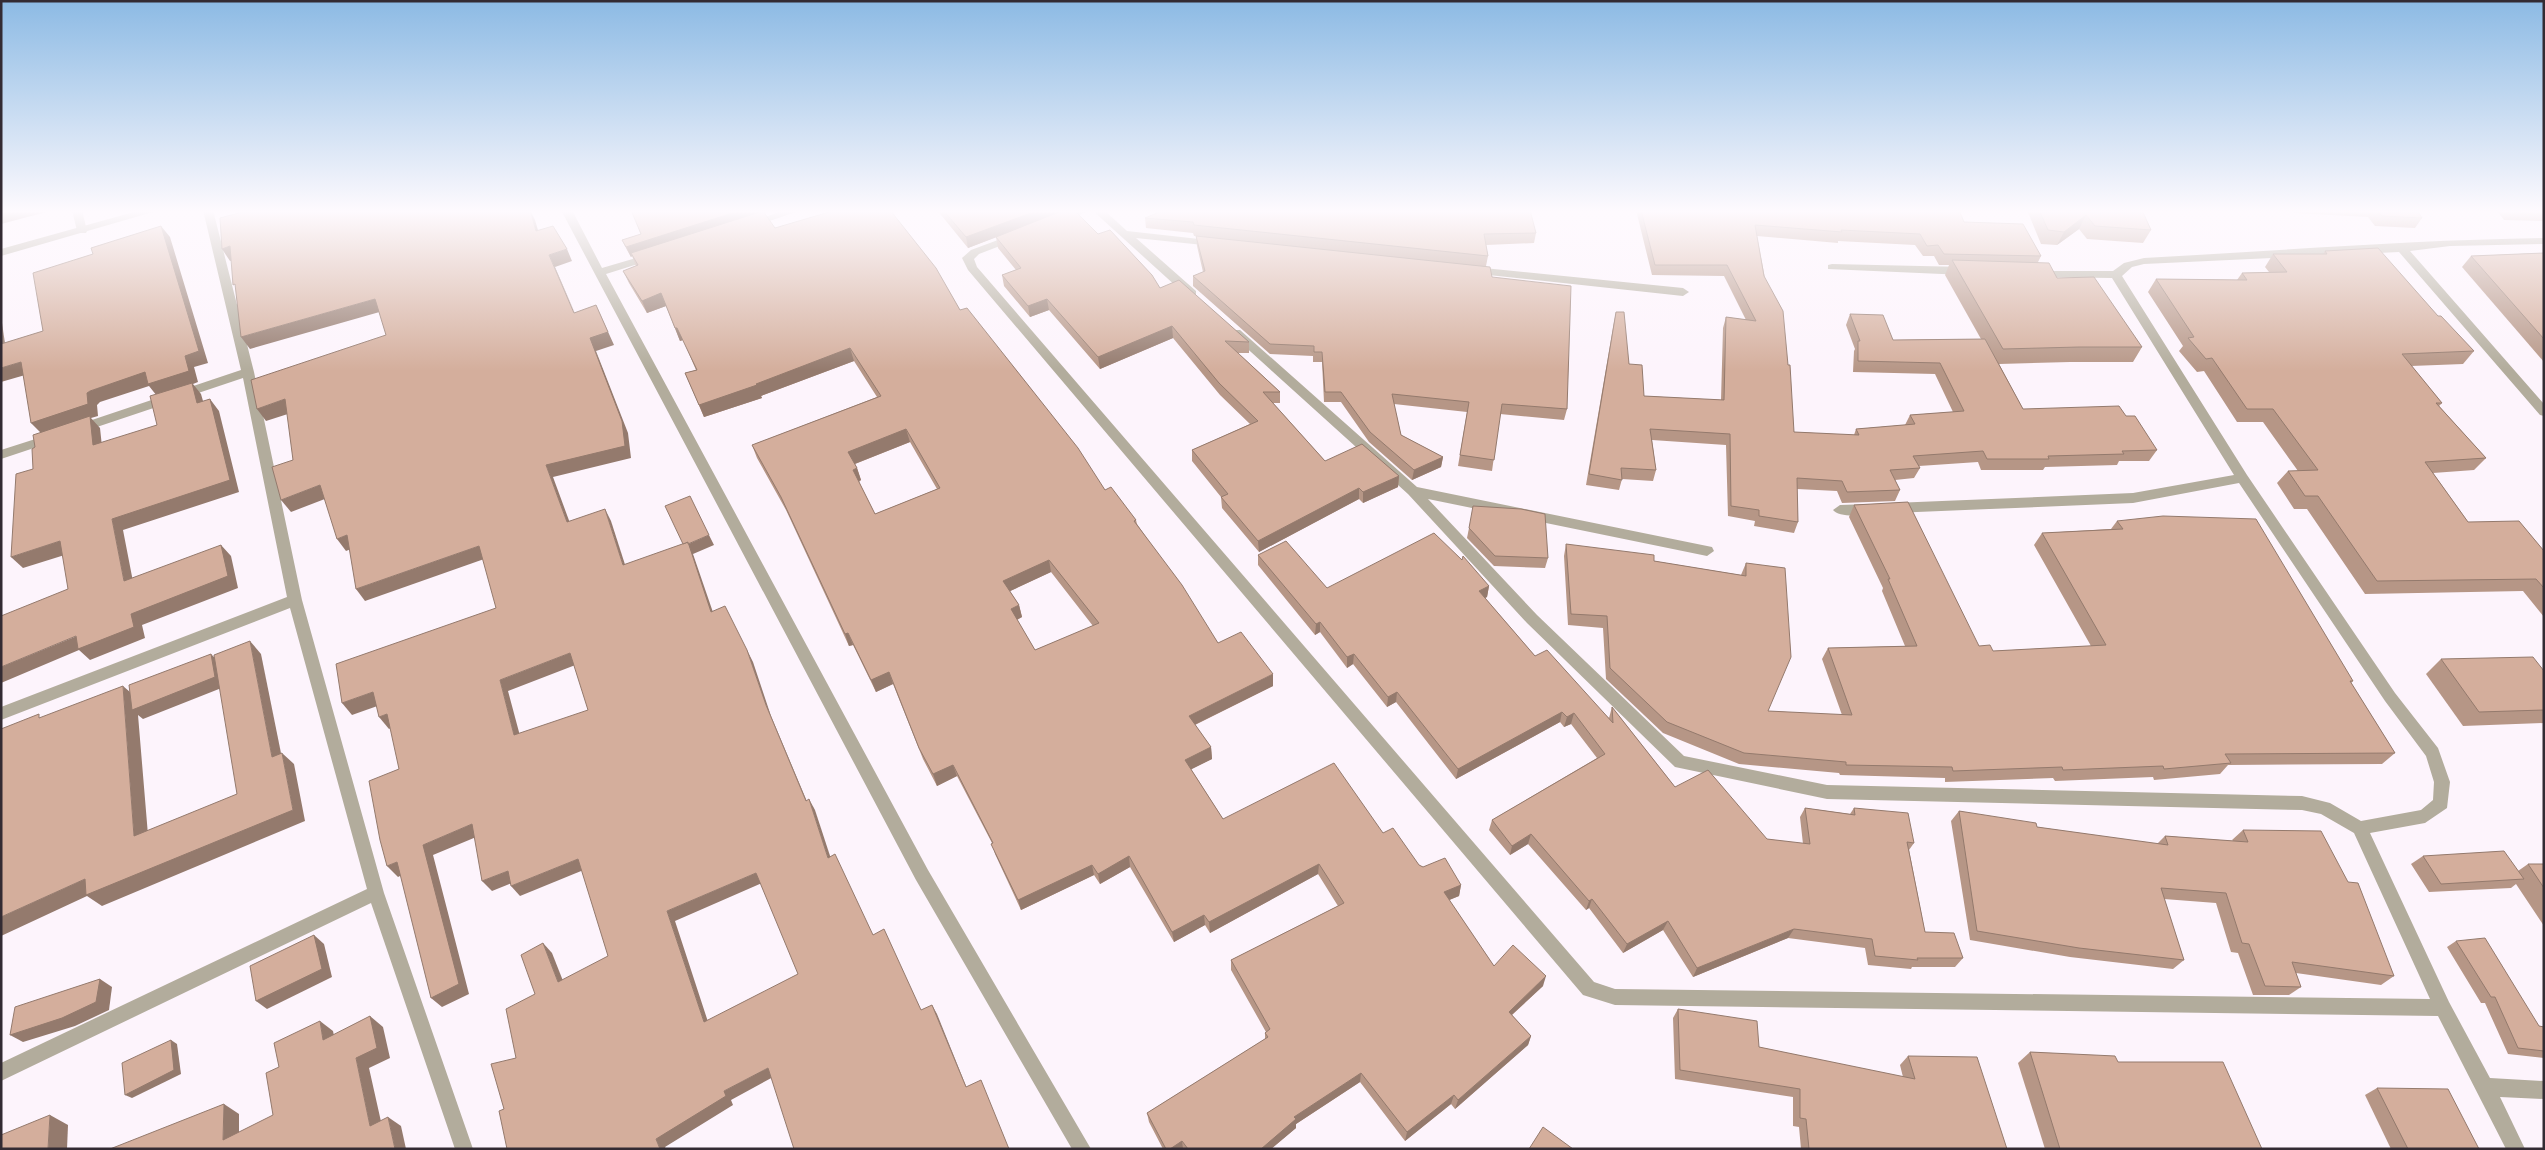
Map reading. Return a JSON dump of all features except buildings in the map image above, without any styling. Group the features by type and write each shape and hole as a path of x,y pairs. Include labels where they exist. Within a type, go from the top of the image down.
{"street":[{"path":"221,264 248,372 295,600 376,893 464,1149"},
{"path":"595,264 922,875 1082,1149"},
{"path":"600,272 627,264"},
{"path":"970,264 1589,989 1615,997 2444,1008"},
{"path":"1158,264 1199,300"},
{"path":"2018,273 2116,276 2128,265 2133,264"},
{"path":"2416,264 2544,412"},
{"path":"1832,267 1979,272"},
{"path":"1458,269 1683,292"},
{"path":"2116,276 2242,478 2390,697 2433,753 2442,782 2441,803 2425,816 2360,828"},
{"path":"1228,326 1413,491 1532,619 1680,762 1827,792 2302,803 2324,808 2360,828 2444,1008 2516,1149"},
{"path":"1,455 248,372"},
{"path":"1840,510 2133,498 2166,494 2242,478"},
{"path":"1413,491 1707,551"},
{"path":"1,714 295,600"},
{"path":"1,1072 376,893"},
{"path":"2485,1087 2544,1090"}]}
